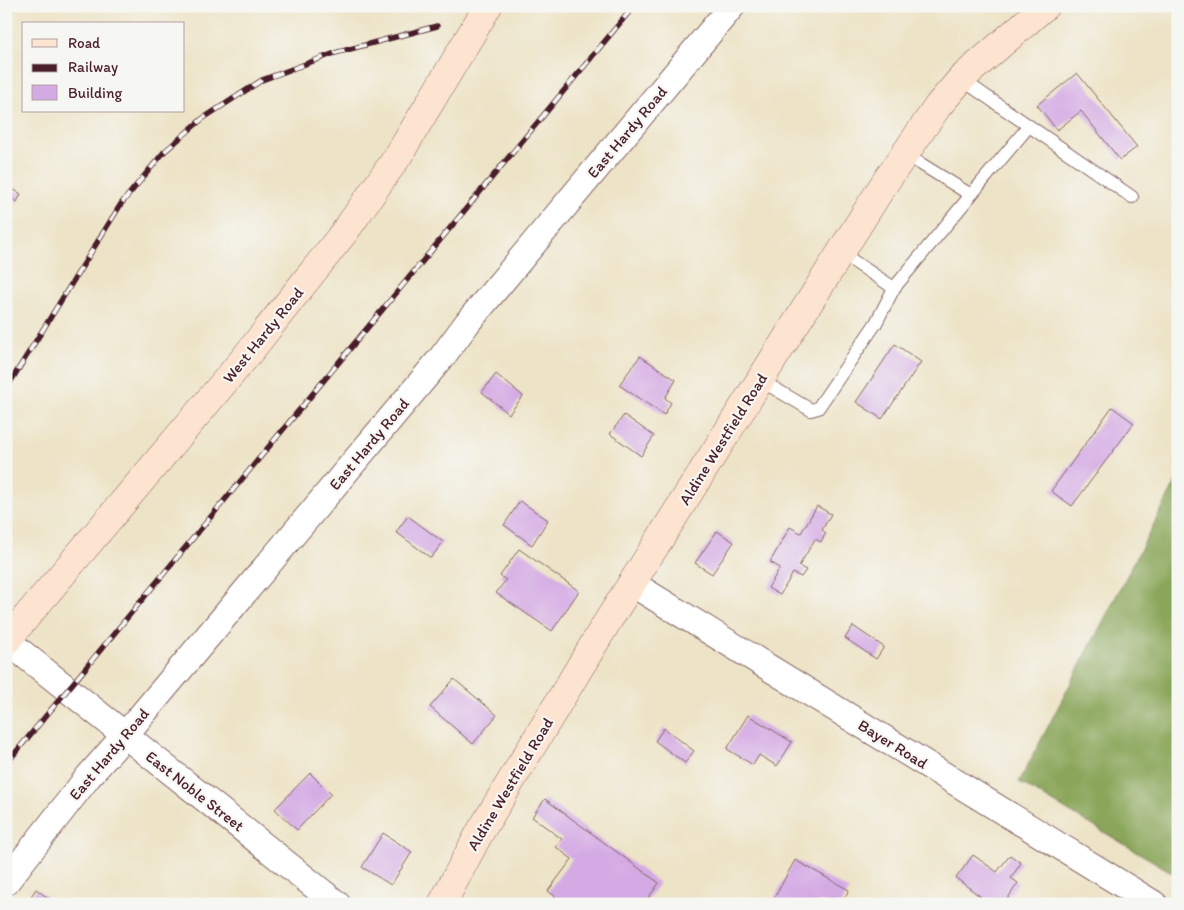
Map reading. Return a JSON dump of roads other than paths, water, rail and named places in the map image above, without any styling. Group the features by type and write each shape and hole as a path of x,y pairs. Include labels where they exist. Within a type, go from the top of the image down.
{"main road":[{"name":"West Hardy Road","path":"6,641 243,360 346,230 398,156 488,6"},
{"name":"Aldine Westfield Road","path":"442,904 479,834 631,583 905,154 938,106 961,79 1045,6"}],"street":[{"name":"East Hardy Road","path":"6,882 88,777 732,6"},
{"name":"Bayer Road","path":"631,583 1154,904"},
{"name":"East Noble Street","path":"6,641 337,904"}],"lane":[{"path":"961,79 1132,197"},
{"path":"760,380 811,410 818,408 876,323 894,288 1029,126"},
{"path":"905,154 971,195"},
{"path":"841,253 894,288"}],"railway":[{"path":"6,764 634,6"},
{"path":"6,389 121,204 164,152 202,119 262,80 335,53 437,26"}]}
